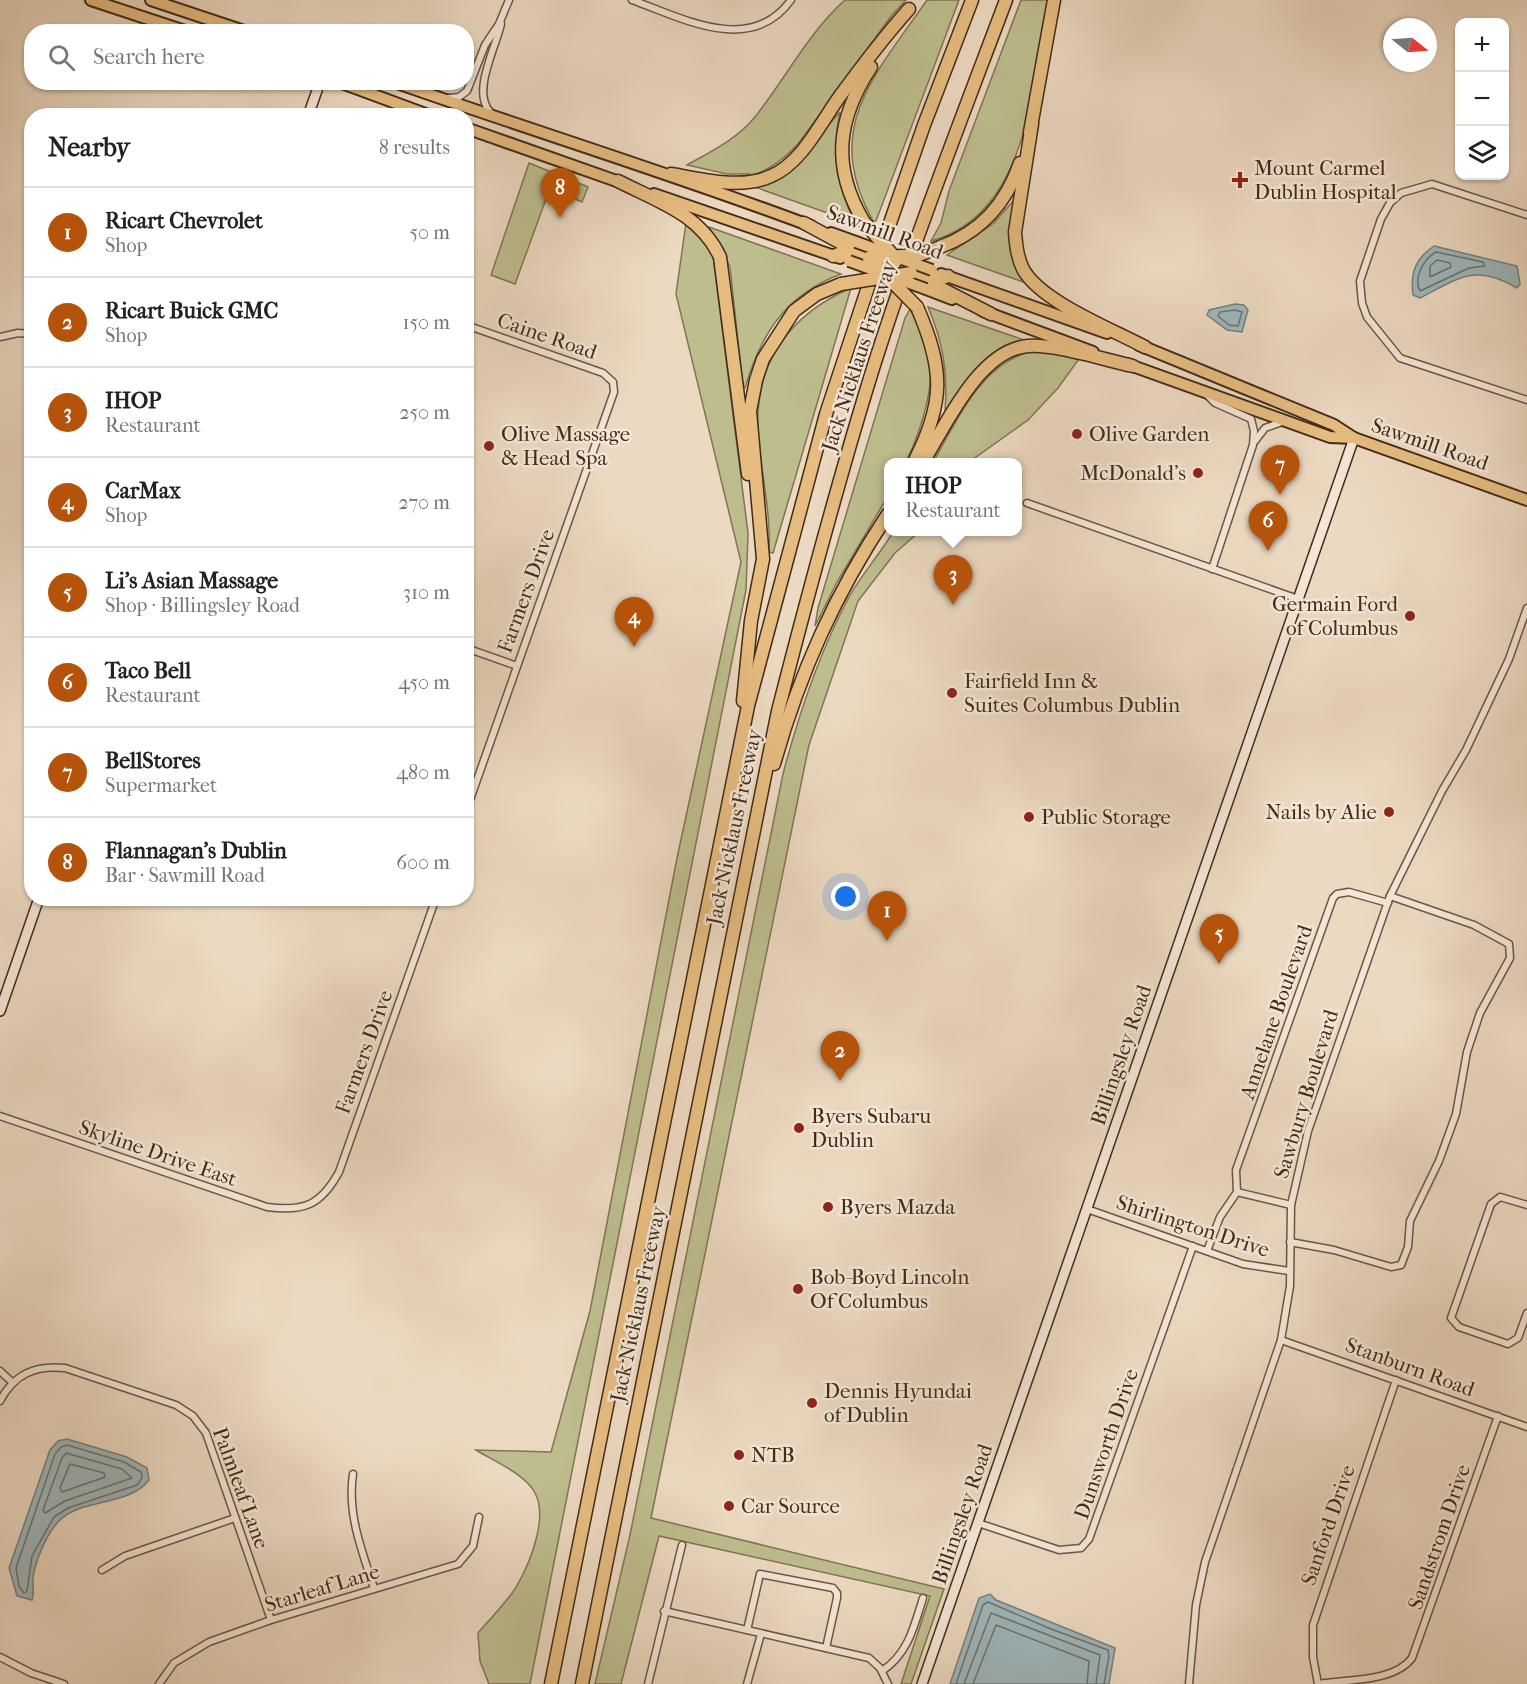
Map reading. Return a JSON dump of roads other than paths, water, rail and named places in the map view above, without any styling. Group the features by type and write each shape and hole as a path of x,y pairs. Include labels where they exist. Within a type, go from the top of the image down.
{"highway":[{"name":"Jack Nicklaus Freeway","path":"551,1684 736,757 786,555 826,414 903,185 972,0"},
{"name":"Jack Nicklaus Freeway","path":"582,1684 745,869 778,711 814,567 858,419 928,208 1006,0"},
{"path":"1054,0 1015,232 1016,249 1022,268 1044,293 1145,347"},
{"path":"671,174 723,182 750,182 772,176 794,160 883,37 912,5"},
{"path":"912,5 858,88 848,110 841,142 843,174 856,210 894,257 911,273 929,280 991,314"},
{"path":"804,223 852,252 869,258 919,255 940,247 976,229 994,213 1010,189 1032,124"},
{"path":"618,181 697,224 713,241 720,258 749,480 759,516"},
{"path":"833,256 852,252"},
{"path":"869,258 917,307 932,341 938,367 938,393 933,419 916,458"},
{"path":"736,757 751,621 763,559 750,411 763,359 794,311 817,294 841,284 911,273"},
{"path":"929,280 948,276"},
{"path":"926,458 976,378 993,361 1011,350 1028,346 1045,347 1133,366"},
{"path":"745,869 789,711 810,657 840,591 884,520"}],"main road":[{"path":"91,0 164,24"},
{"path":"150,0 223,24"},
{"path":"361,90 409,108"},
{"name":"Sawmill Road","path":"416,90 468,108"},
{"name":"Sawmill Road","path":"474,110 671,174 804,223"},
{"name":"Sawmill Road","path":"474,131 833,256"},
{"name":"Sawmill Road","path":"852,252 894,257 929,280"},
{"name":"Sawmill Road","path":"852,252 888,275 929,280"},
{"name":"Sawmill Road","path":"948,276 1145,347 1334,425 1354,438 1527,500"},
{"name":"Sawmill Road","path":"991,314 1330,437 1354,438"}],"street":[{"path":"502,120 486,108 482,92 509,0"},
{"path":"632,0 727,30 762,24 782,11 791,0"},
{"path":"474,72 486,42 504,15"},
{"path":"311,108 317,90"},
{"path":"428,94 454,98 467,90"},
{"path":"1527,215 1432,184 1401,193 1390,202 1381,219 1360,281 1362,303 1367,317 1382,339 1400,358 1527,400"},
{"name":"Caine Road","path":"474,328 603,373 613,382"},
{"path":"0,338 24,333"},
{"name":"Farmers Drive","path":"474,788 610,405 613,382"},
{"path":"1203,391 1215,403 1251,419 1254,441"},
{"path":"1212,568 1254,441 1265,428 1286,421"},
{"name":"Billingsley Road","path":"922,1684 1354,438"},
{"path":"1027,503 1298,599"},
{"name":"Sawbury Boulevard","path":"1189,1684 1196,1605 1205,1562 1281,1340 1288,1306 1291,1205 1308,1131 1389,899 1442,791 1466,750 1509,659 1527,608"},
{"path":"474,651 517,666"},
{"name":"Annelane Boulevard","path":"1237,1192 1236,1170 1333,898 1337,894 1349,891 1389,899 1490,931 1509,944 1510,958 1480,1013 1467,1052 1456,1114 1439,1161 1410,1221 1408,1247 1401,1265 1391,1268 1334,1250 1290,1242"},
{"path":"0,1011 36,906"},
{"name":"Farmers Drive","path":"307,1205 322,1196 339,1172 433,906"},
{"name":"Skyline Drive East","path":"0,1116 267,1207 288,1210 307,1205"},
{"path":"1207,1251 1220,1217 1237,1192 1291,1205"},
{"path":"1527,1204 1505,1197 1496,1198 1491,1204 1452,1315 1452,1322 1459,1327 1508,1344 1518,1338 1527,1313"},
{"name":"Shirlington Drive","path":"1087,1209 1243,1264 1289,1271"},
{"name":"Dunsworth Drive","path":"978,1523 1059,1550 1081,1548 1089,1539 1192,1246"},
{"name":"Stanburn Road","path":"1281,1340 1527,1427"},
{"name":"Palmleaf Lane","path":"12,1382 30,1371 50,1367 65,1368 186,1410 206,1433 271,1620"},
{"path":"0,1371 12,1382 0,1401"},
{"name":"Sanford Drive","path":"1319,1684 1312,1642 1318,1607 1396,1380"},
{"name":"Sandstrom Drive","path":"1319,1684 1388,1675 1405,1667 1418,1647 1498,1416"},
{"path":"353,1474 351,1491 355,1532 374,1588"},
{"name":"Starleaf Lane","path":"159,1684 174,1663 197,1647 271,1620 374,1588 446,1570 458,1564 472,1546 479,1517"},
{"path":"102,1570 125,1556 235,1518"},
{"path":"648,1684 664,1611 682,1545"},
{"path":"747,1630 760,1574 833,1588 837,1593 837,1598 826,1648"},
{"path":"882,1671 898,1659 906,1647 923,1598"},
{"path":"664,1611 869,1658 882,1671 888,1684"},
{"path":"747,1684 761,1634"},
{"path":"0,1657 31,1673 64,1684"}],"water":[{"path":"1434,246 1517,266 1520,284 1517,288 1490,276 1467,276 1420,298 1413,295 1412,279 1416,266 1423,255"},
{"path":"1235,304 1244,305 1248,310 1242,332 1227,330 1207,315 1209,310"},
{"path":"67,1439 127,1457 147,1468 149,1480 129,1495 90,1505 67,1514 54,1527 42,1548 33,1577 32,1600 17,1596 9,1568 50,1450 58,1441"},
{"path":"990,1594 996,1600 1115,1648 1109,1684 950,1684 979,1598"}],"place":[{"name":"Mount Carmel Dublin Hospital","path":"1240,180"},
{"name":"Flannagan's Dublin","path":"560,218"},
{"name":"Olive Garden","path":"1077,434"},
{"name":"Olive Massage & Head Spa","path":"489,446"},
{"name":"McDonald's","path":"1198,473"},
{"name":"BellStores","path":"1280,495"},
{"name":"Taco Bell","path":"1268,551"},
{"name":"IHOP","path":"953,605"},
{"name":"Germain Ford of Columbus","path":"1410,616"},
{"name":"CarMax","path":"634,647"},
{"name":"Fairfield Inn & Suites Columbus Dublin","path":"952,693"},
{"name":"Nails by Alie","path":"1389,812"},
{"name":"Public Storage","path":"1029,817"},
{"name":"Ricart Chevrolet","path":"887,941"},
{"name":"Li's Asian Massage","path":"1219,964"},
{"name":"Ricart Buick GMC","path":"840,1081"},
{"name":"Byers Subaru Dublin","path":"799,1128"},
{"name":"Byers Mazda","path":"828,1207"},
{"name":"Bob-Boyd Lincoln Of Columbus","path":"798,1289"},
{"name":"Dennis Hyundai of Dublin","path":"812,1403"},
{"name":"NTB","path":"739,1455"},
{"name":"Car Source","path":"729,1506"}]}
